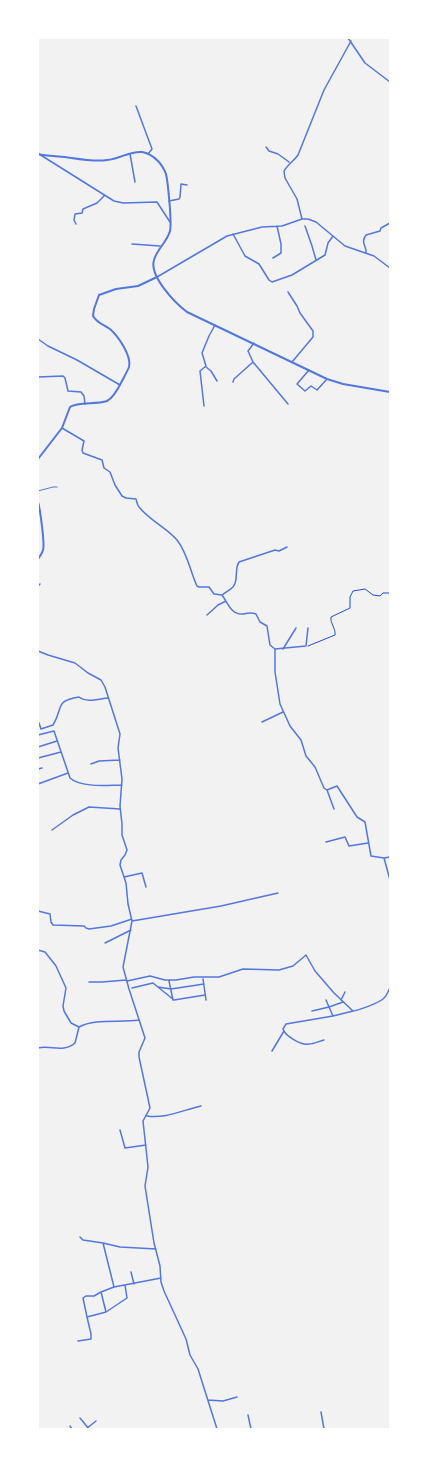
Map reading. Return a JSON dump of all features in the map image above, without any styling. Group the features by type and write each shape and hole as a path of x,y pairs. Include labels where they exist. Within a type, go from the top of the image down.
{"street":[{"path":"348,38 365,63 390,82"},
{"path":"302,219 297,199 284,171 289,162 298,154 324,90 351,41"},
{"path":"136,106 152,149 148,154"},
{"path":"266,148 289,162"},
{"path":"39,154 107,160 115,159 129,153 142,152 159,161 164,169 167,180 170,223 169,234 160,246 153,263 157,277 169,295 187,312 327,379 343,384 390,392"},
{"path":"129,153 135,182"},
{"path":"39,154 104,196 120,203 157,202 170,223"},
{"path":"169,201 179,199 181,185 187,185"},
{"path":"76,224 74,220 75,214 82,213 83,209 97,203 104,196"},
{"path":"38,459 62,428 70,407 108,400 120,385 129,367 129,359 122,342 116,334 95,319 93,312 97,297 101,293 138,286 157,277 220,239 233,234 262,227 277,226 302,219 312,220 345,246 374,256 390,268"},
{"path":"366,253 363,242 364,237 380,231 381,228 390,223"},
{"path":"273,258 281,254 281,244 277,226"},
{"path":"305,226 316,260"},
{"path":"233,234 243,253 258,264 270,282 292,275 326,254 328,243 333,236"},
{"path":"132,244 160,246"},
{"path":"288,292 300,313 313,330 314,335 292,362"},
{"path":"215,325 202,353 206,367 212,371 217,381"},
{"path":"38,339 48,346 82,363 120,385"},
{"path":"254,343 248,351 254,362 288,404"},
{"path":"233,382 234,379 254,362"},
{"path":"204,406 199,372 206,367"},
{"path":"309,370 297,384 305,391 312,386 316,390 327,379"},
{"path":"38,377 64,377 68,391 81,392 84,396 85,404"},
{"path":"62,428 84,441 82,450 83,453 102,460 104,468 110,472 122,496 136,499 138,506 145,514 156,521 176,539 185,550 191,572 199,587 209,587 214,594 222,595 232,588 235,583 237,566 240,562 275,550 279,551 287,547"},
{"path":"38,502 41,510 41,526 44,546 42,553 38,558"},
{"path":"222,595 231,609 236,613 239,614 250,612 256,614 260,622 266,626 270,645 275,649 306,646 308,628"},
{"path":"206,615 218,605 226,601"},
{"path":"283,648 296,628"},
{"path":"275,649 275,672 279,700 283,712 290,726 298,735 306,756 315,767 324,788 327,790 334,809"},
{"path":"38,651 48,656 75,663 88,673 101,680 120,734 118,744 122,785 120,809 122,835 127,850 120,862 121,870 126,883 128,904 132,920 123,964 126,981 145,1038 139,1052 139,1060 150,1108 143,1124 148,1167 145,1186 164,1291 186,1339 190,1355 198,1369 217,1429"},
{"path":"39,722 41,729 53,725 62,704 66,699 79,697 86,701 108,698"},
{"path":"262,722 283,712"},
{"path":"38,735 54,731 70,778 74,781 83,784 122,785"},
{"path":"38,747 57,741"},
{"path":"38,758 61,752"},
{"path":"91,764 92,762 99,761 120,760"},
{"path":"38,769 42,768"},
{"path":"38,784 68,773"},
{"path":"327,790 336,786 338,787 357,817 365,822 371,856 384,858 390,856"},
{"path":"52,830 78,812 89,807 120,809"},
{"path":"326,842 345,837 349,846 368,843"},
{"path":"384,858 390,880"},
{"path":"124,877 142,873 146,887"},
{"path":"38,911 50,914 53,925 84,926 89,929 132,920 221,906 278,892"},
{"path":"105,943 131,930"},
{"path":"38,950 46,954 61,975 66,988 63,1006 64,1011 71,1023 79,1028"},
{"path":"89,982 126,981 150,976 170,981 194,977 219,977 243,969 283,969 293,966 306,955 315,971 353,1011"},
{"path":"203,979 206,1000"},
{"path":"170,981 173,1000"},
{"path":"132,988 153,983 173,1000 205,995"},
{"path":"158,987 171,988 204,984"},
{"path":"272,1051 284,1031 286,1024 353,1011 385,997 390,988"},
{"path":"341,1000 345,992"},
{"path":"326,1000 333,1016"},
{"path":"312,1011 343,1002"},
{"path":"79,1028 97,1022 140,1020"},
{"path":"38,1048 49,1046 62,1049 73,1045 76,1041 79,1028"},
{"path":"284,1031 290,1038 306,1045 324,1040"},
{"path":"146,1116 156,1117 173,1114 201,1106"},
{"path":"120,1130 125,1148 146,1145"},
{"path":"80,1237 83,1240 120,1247 156,1249"},
{"path":"103,1244 114,1287"},
{"path":"131,1272 134,1284"},
{"path":"78,1341 91,1339 92,1334 83,1298 86,1296 94,1296 114,1287 161,1278"},
{"path":"87,1317 106,1312 127,1298 125,1285"},
{"path":"100,1292 106,1312"},
{"path":"207,1400 223,1401 237,1397"},
{"path":"321,1412 324,1429"},
{"path":"248,1415 251,1429"},
{"path":"80,1418 88,1429 96,1421"}],"lane":[{"path":"38,491 53,487 56,488"}],"path":[{"path":"306,646 335,635 336,632 330,619 331,617 350,608 350,597 352,592 366,589 376,596 380,596 383,593 390,593"}]}
